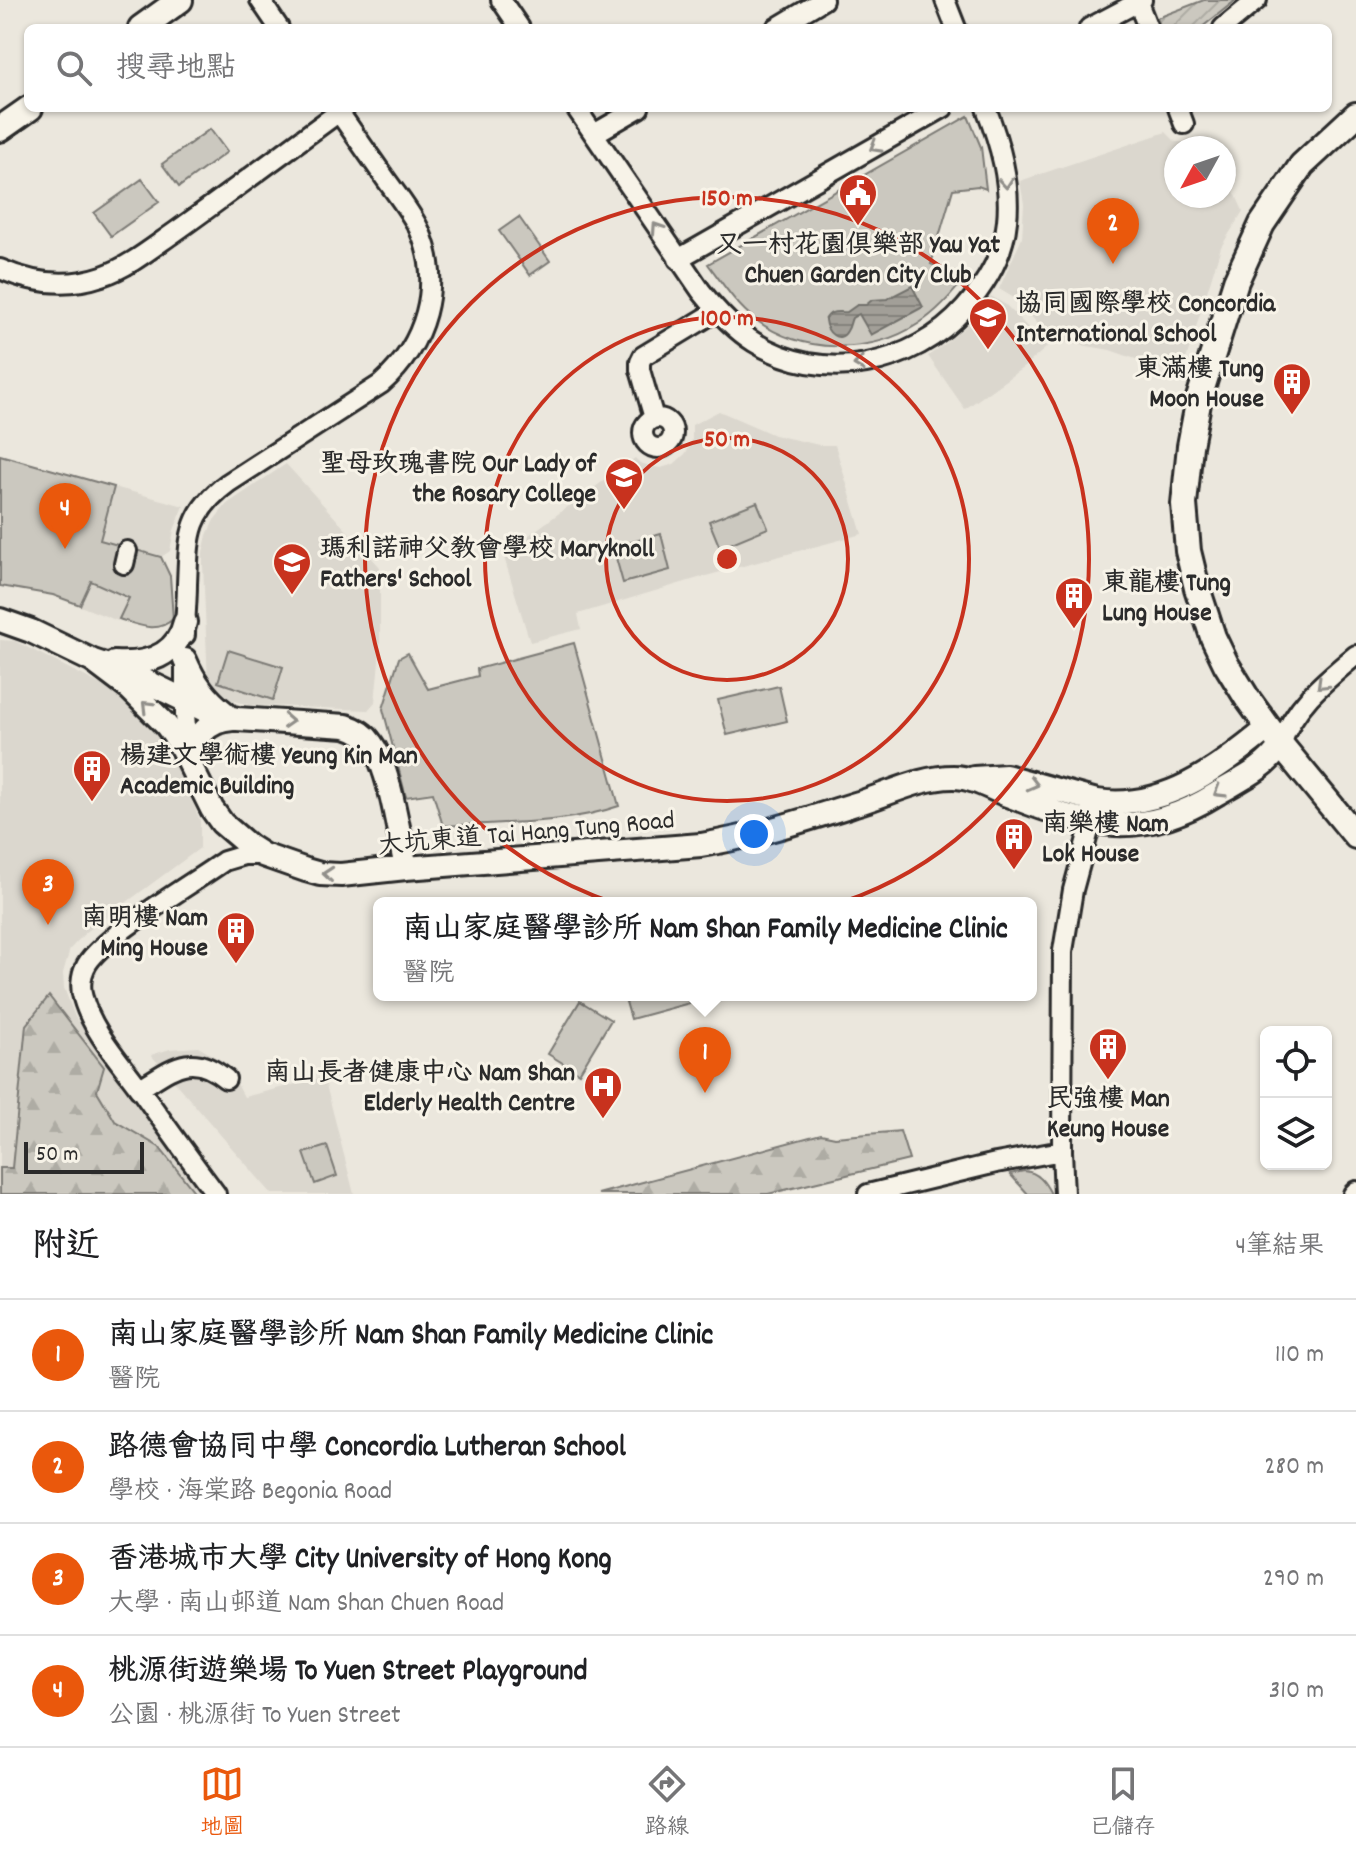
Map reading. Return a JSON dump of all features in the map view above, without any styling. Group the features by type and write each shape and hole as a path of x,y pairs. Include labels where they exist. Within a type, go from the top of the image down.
{"main road":[{"path":"147,24 180,0"},
{"path":"0,129 24,112"},
{"path":"1356,115 1302,165 1262,224 1236,281 1199,398 1184,504 1188,551 1197,588 1213,637 1226,664 1274,737 1356,836"}],"street":[{"path":"260,0 276,24"},
{"path":"501,0 517,24"},
{"path":"783,24 823,0"},
{"path":"945,0 954,24"},
{"path":"1096,24 1139,0 1147,24"},
{"path":"1228,24 1257,0"},
{"path":"0,269 37,281 59,283 92,279 123,267 210,207 334,112"},
{"name":"大坑東道 Tai Hang Tung Road","path":"338,112 405,206 424,242 430,267 430,294 421,332 400,366 381,384 228,483 208,500 194,523 188,545 185,622 189,762 212,809 222,823 249,846 263,855 320,874 341,875 701,845 815,817 932,779 954,777 969,779 1023,801 1094,812 1110,825 1141,823 1209,799 1266,763 1276,754 1274,737"},
{"path":"579,112 717,311 742,334 765,348 796,360 828,366 862,364 915,348 957,318 993,270 1007,221 1004,166 988,112"},
{"path":"594,134 632,112"},
{"path":"678,259 936,112"},
{"path":"654,418 640,370 643,356 717,311"},
{"path":"0,620 31,631 93,661 129,673 211,713 234,719 346,726 360,732 376,750 385,775 406,868"},
{"path":"93,661 134,664 159,657 172,648 185,622"},
{"path":"1274,737 1288,726 1313,692 1356,655"},
{"path":"185,660 192,678 206,696 234,719"},
{"path":"93,661 150,708 178,741 189,762"},
{"path":"189,762 195,743 206,729 220,721 234,719"},
{"path":"1064,1194 1063,951 1073,890 1094,812"},
{"path":"222,823 227,846 224,861"},
{"path":"216,1194 91,1019 81,994 85,966 111,939 224,861 244,855 263,855"},
{"path":"139,1089 178,1067 194,1062 206,1065 226,1079"},
{"path":"868,1194 996,1163 1062,1151"}],"shaded area":[{"path":"1166,132 1170,136 1164,136 1164,208 1236,208 1236,195 1243,211 1221,247 1181,375 1110,350 1053,340 1014,298 999,289 1022,238 1024,204 1020,181"},
{"path":"912,286 923,307 871,335 859,314 852,318 848,329 840,337 828,329 825,320 832,313 847,312 872,300 887,299"},
{"name":"協同國際學校 Concordia International School","path":"991,296 1006,305 1047,347 965,409 928,356 965,327"},
{"path":"719,411 774,435 819,445 835,445 862,534 578,614 581,629 530,642 503,554 635,458 654,467 674,464 689,448 692,425"},
{"name":"瑪利諾神父教會學校 Maryknoll Fathers' School","path":"286,464 380,567 380,651 375,702 368,710 250,705 220,697 208,683 203,564 207,535 227,504"},
{"path":"114,487 184,506 174,530 170,551 161,557 100,540"},
{"path":"91,582 129,598 118,621 80,606"},
{"path":"0,640 15,641 127,698 165,740 200,820 200,848 85,933 70,949 63,973 64,988 75,1017 204,1194 0,1194"},
{"path":"198,1047 226,1063 244,1097 324,1077 354,1194 272,1194 151,1055 170,1049"}],"green space":[{"path":"1204,0 1236,0 1206,24 1159,24 1157,18"},
{"name":"又一村花園俱樂部 Yau Yat Chuen Garden City Club","path":"968,116 981,147 986,189 978,186 953,189 931,264 966,276 945,302 918,324 879,341 858,345 836,346 794,339 774,331 749,314 708,264"},
{"path":"210,129 227,152 179,187 162,164"},
{"path":"142,179 159,202 111,236 94,213"},
{"path":"519,217 550,261 530,275 499,231"},
{"path":"0,455 114,487 100,540 161,557 170,576 173,619 154,627 119,619 129,598 91,581 80,605 53,595 0,586"},
{"path":"757,502 768,528 720,548 709,521"},
{"path":"661,534 670,570 623,583 613,547"},
{"path":"574,643 619,806 554,820 443,826 433,793 406,797 383,709 399,658 408,653 428,689 478,676 477,669"},
{"path":"228,650 283,667 273,700 218,682"},
{"path":"779,686 787,721 727,735 718,700"},
{"path":"49,996 104,1067 97,1091 115,1121 159,1147 196,1194 0,1194 0,1168 12,1168 26,1025"},
{"path":"580,1001 611,1020 579,1073 548,1054"},
{"path":"626,1001 697,1001 631,1019"},
{"path":"900,1131 909,1160 768,1194 598,1194 821,1134 835,1137"},
{"path":"327,1146 337,1176 315,1184 304,1153"},
{"path":"1024,1171 1040,1178 1051,1194 1028,1194 1010,1174"}],"place":[{"name":"又一村花園俱樂部 Yau Yat Chuen Garden City Club","path":"858,227"},
{"name":"路德會協同中學 Concordia Lutheran School","path":"1113,264"},
{"name":"協同國際學校 Concordia International School","path":"988,351"},
{"name":"東滿樓 Tung Moon House","path":"1292,416"},
{"name":"聖母玫瑰書院 Our Lady of the Rosary College","path":"624,511"},
{"name":"桃源街遊樂場 To Yuen Street Playground","path":"65,549"},
{"name":"瑪利諾神父教會學校 Maryknoll Fathers' School","path":"292,596"},
{"name":"東龍樓 Tung Lung House","path":"1074,630"},
{"name":"楊建文學術樓 Yeung Kin Man Academic Building","path":"92,803"},
{"name":"南樂樓 Nam Lok House","path":"1014,871"},
{"name":"香港城市大學 City University of Hong Kong","path":"48,925"},
{"name":"南明樓 Nam Ming House","path":"236,965"},
{"name":"民強樓 Man Keung House","path":"1108,1081"},
{"name":"南山家庭醫學診所 Nam Shan Family Medicine Clinic","path":"705,1093"},
{"name":"南山長者健康中心 Nam Shan Elderly Health Centre","path":"603,1120"}]}
